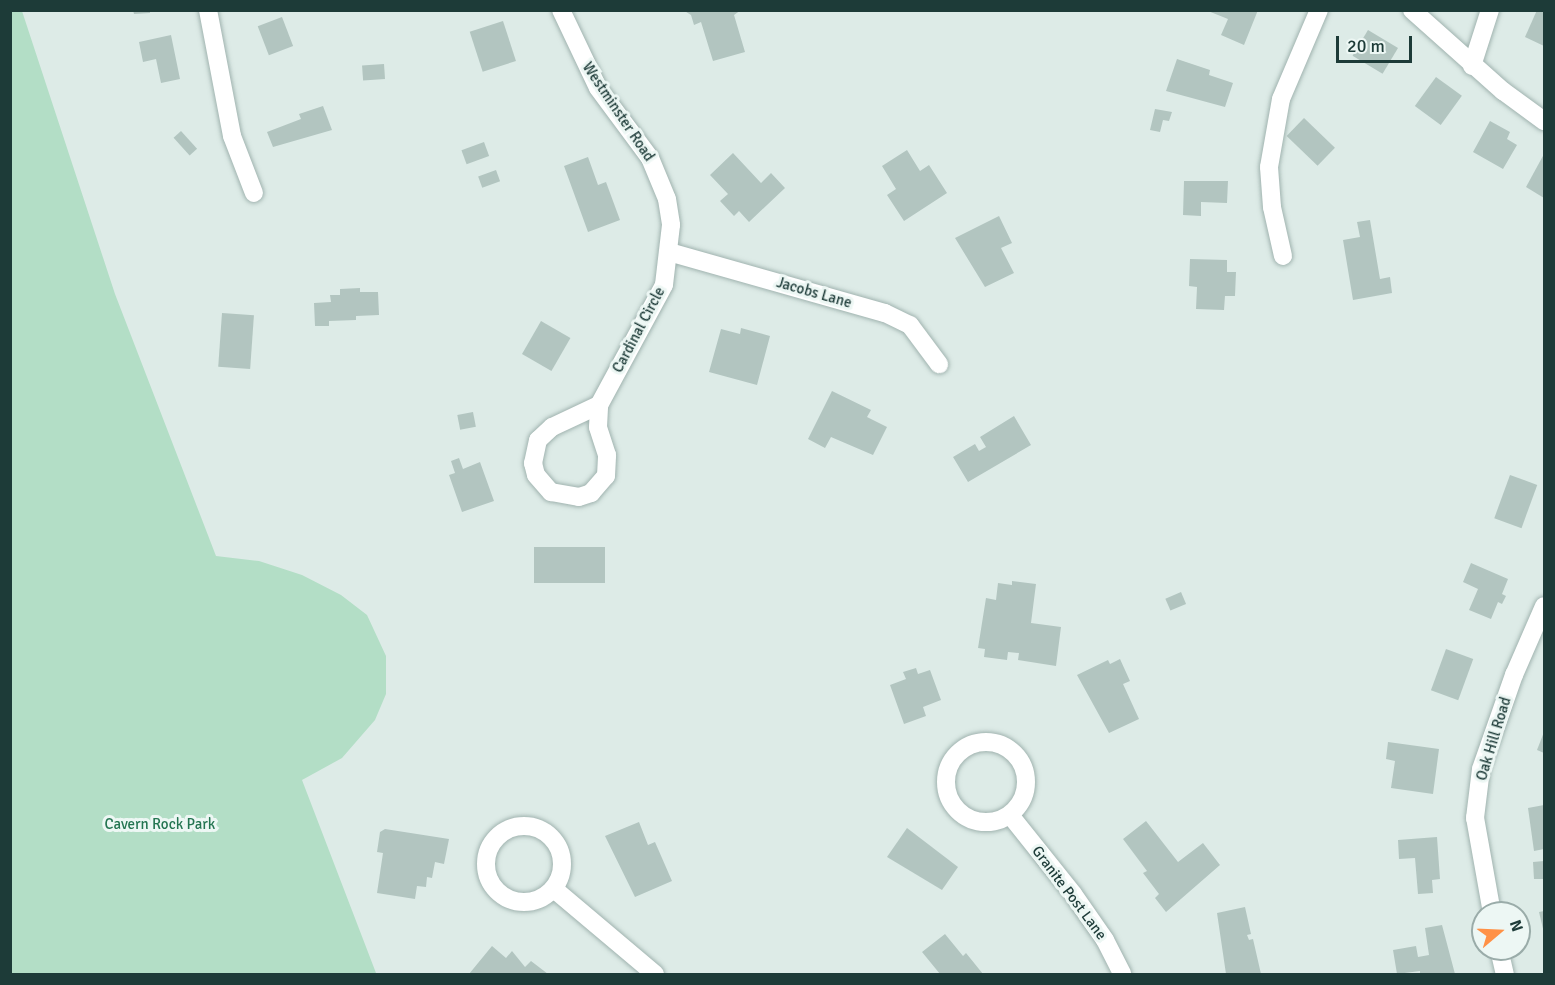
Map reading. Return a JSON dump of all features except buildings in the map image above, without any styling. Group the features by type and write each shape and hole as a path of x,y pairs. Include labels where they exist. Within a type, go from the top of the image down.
{"street":[{"path":"208,10 232,136 254,192"},
{"name":"Westminster Road","path":"561,10 598,88 634,133 660,177 671,225 669,252"},
{"path":"1283,256 1272,207 1269,167 1281,99 1319,10"},
{"path":"1412,10 1472,66 1545,121"},
{"path":"1472,66 1490,10"},
{"name":"Jacobs Lane","path":"669,252 885,313 910,325 939,364"},
{"name":"Cardinal Circle","path":"599,405 664,285 669,252"},
{"path":"599,405 598,427 608,455 606,476 591,493 579,497 551,492 536,475 533,463 538,440 552,427 599,405"},
{"name":"Oak Hill Road","path":"1490,901 1475,818 1481,769 1514,675 1545,606"},
{"path":"992,742 1016,754 1023,766 1025,793 1010,815 999,821 979,822 961,814 952,805 946,786 948,767 965,747 992,742"},
{"name":"Granite Post Lane","path":"1010,815 1073,894 1105,940 1122,975"},
{"path":"521,826 545,832 558,846 563,865 554,889 533,902 521,903 499,892 487,871 490,846 498,836 521,826"},
{"path":"554,889 655,975"}],"green space":[{"name":"Cavern Rock Park","path":"10,11 22,11 115,294 216,556 259,561 302,575 341,595 367,615 386,656 386,694 375,720 342,758 302,780 376,973 11,974"}]}
